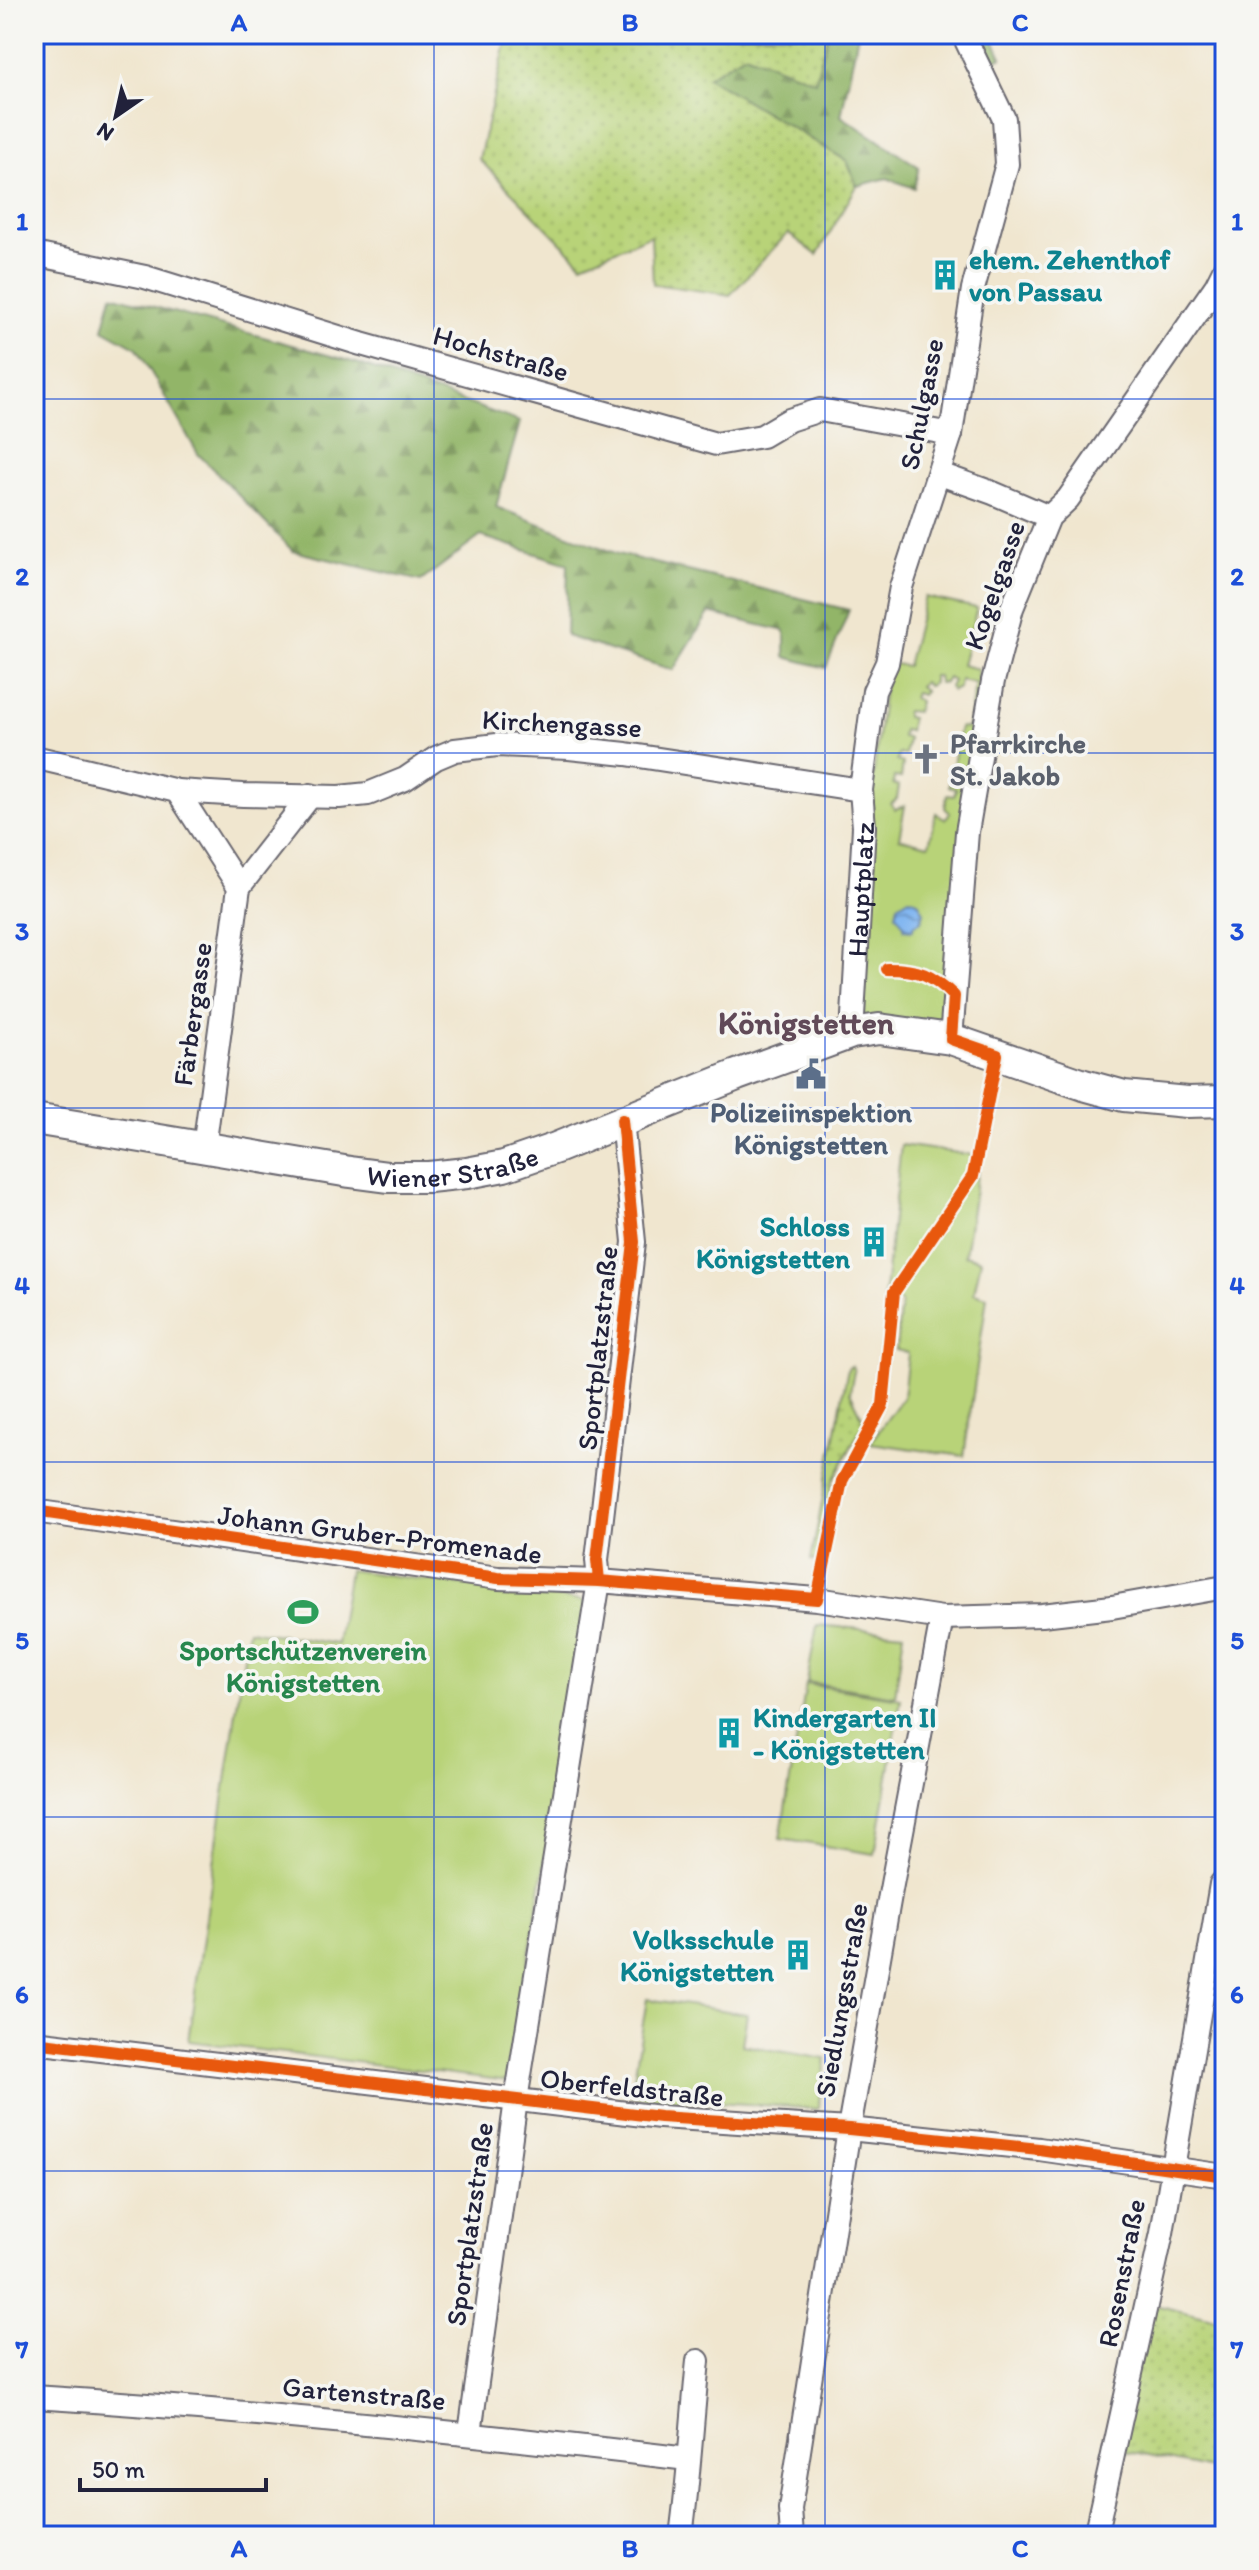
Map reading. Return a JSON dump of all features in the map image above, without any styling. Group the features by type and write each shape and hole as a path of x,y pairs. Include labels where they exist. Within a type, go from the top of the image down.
{"main road":[{"path":"852,1033 879,1029 951,1039 1124,1096 1187,1102 1225,1101"},
{"name":"Wiener Straße","path":"34,1119 350,1172 388,1177 429,1177 504,1166 852,1033"}],"street":[{"name":"Schulgasse","path":"861,790 874,691 887,663 901,587 951,434 973,289 1007,164 1004,119 963,34"},
{"name":"Hochstraße","path":"34,254 145,277 361,344 716,444 762,436 789,420 820,410 951,434"},
{"name":"Kogelgasse","path":"951,1039 967,832 993,681 1012,608 1049,517 1068,499 1216,286 1225,268"},
{"path":"940,474 1049,517"},
{"name":"Kirchengasse","path":"34,757 177,791 339,797 368,794 397,784 436,758 455,750 497,745 626,754 861,790"},
{"name":"Hauptplatz","path":"852,1033 864,827 861,790"},
{"path":"177,791 239,887 311,795"},
{"name":"Färbergasse","path":"204,1148 239,887"},
{"name":"Sportplatzstraße","path":"470,2433 516,2100 599,1581 597,1560 634,1242 622,1120"},
{"name":"Johann Gruber-Promenade","path":"34,1511 498,1578 599,1581 817,1599 942,1618 1056,1614 1225,1587"},
{"name":"Siedlungsstraße","path":"792,2536 790,2509 849,2129 942,1618"},
{"name":"Rosenstraße","path":"1095,2536 1162,2233 1221,1884 1225,1879"},
{"name":"Oberfeldstraße","path":"34,2042 660,2117 849,2129 1039,2149 1225,2176"},
{"path":"681,2536 698,2361"},
{"name":"Gartenstraße","path":"34,2397 189,2407 470,2433 688,2459"}],"green space":[{"path":"508,34 828,34 815,82 745,54 708,77 847,161 857,186 817,255 788,233 730,295 653,284 651,235 582,264 479,159"},
{"path":"828,34 858,34 841,116 919,167 914,188 887,178 857,186 847,161 707,77 745,54 815,81"},
{"path":"964,34 991,34 1002,57 991,62"},
{"path":"112,295 360,364 520,422 496,507 618,554 849,610 826,668 785,657 785,631 709,613 673,670 566,636 568,564 481,536 421,581 293,551 198,454 137,348 103,329"},
{"path":"925,597 977,608 962,665 978,669 977,678 993,681 951,1039 852,1033 862,869 887,663 907,666","holes":["933,676 938,676 939,683 945,683 948,678 953,681 952,691 959,688 960,680 975,683 968,728 960,727 957,740 964,742 963,749 956,748 953,765 960,767 958,773 951,772 949,787 956,788 954,796 947,795 945,808 950,813 945,819 936,813 929,845 899,838 905,806 895,809 891,804 897,799 899,786 893,784 894,777 901,778 903,763 897,761 899,754 905,755 908,738 902,737 903,730 909,731 911,718 906,717 906,711 917,712 919,701 913,698 915,693 922,695 925,691 919,686 923,682 928,686 933,683"]},
{"path":"901,1145 980,1156 965,1255 981,1260 974,1293 987,1297 964,1456 870,1443 903,1397 908,1353 896,1350 901,1302 884,1300"},
{"path":"852,1366 850,1392 863,1424 833,1481 816,1561 811,1560 848,1368"},
{"path":"349,1570 586,1601 579,1660 508,2081 188,2041 248,1630 337,1644"},
{"path":"817,1625 904,1633 895,1696 807,1682"},
{"path":"806,1684 901,1699 875,1854 780,1839"},
{"path":"647,1999 747,2014 742,2045 826,2059 818,2109 631,2096"},
{"path":"1147,2302 1225,2321 1225,2472 1114,2449"}],"water":[{"path":"909,898 918,901 924,912 913,930 904,929 896,914 898,905"}],"cycle path":[{"path":"34,1511 498,1578 599,1581 817,1599 842,1481 883,1405 894,1292 973,1176 997,1055 951,1039 954,996 939,982 916,972 887,969"},
{"path":"599,1581 597,1560 634,1242 622,1120"},
{"path":"34,2042 660,2117 849,2129 1039,2149 1225,2176"}],"place":[{"name":"ehem. Zehenthof von Passau","path":"945,275"},
{"name":"Pfarrkirche St. Jakob","path":"926,759"},
{"name":"Polizeiinspektion Königstetten","path":"811,1074"},
{"name":"Schloss Königstetten","path":"874,1242"},
{"name":"Sportschützenverein Königstetten","path":"303,1612"},
{"name":"Kindergarten II - Königstetten","path":"729,1733"},
{"name":"Volksschule Königstetten","path":"798,1955"}],"district":[{"name":"Königstetten","path":"806,1023"}]}
